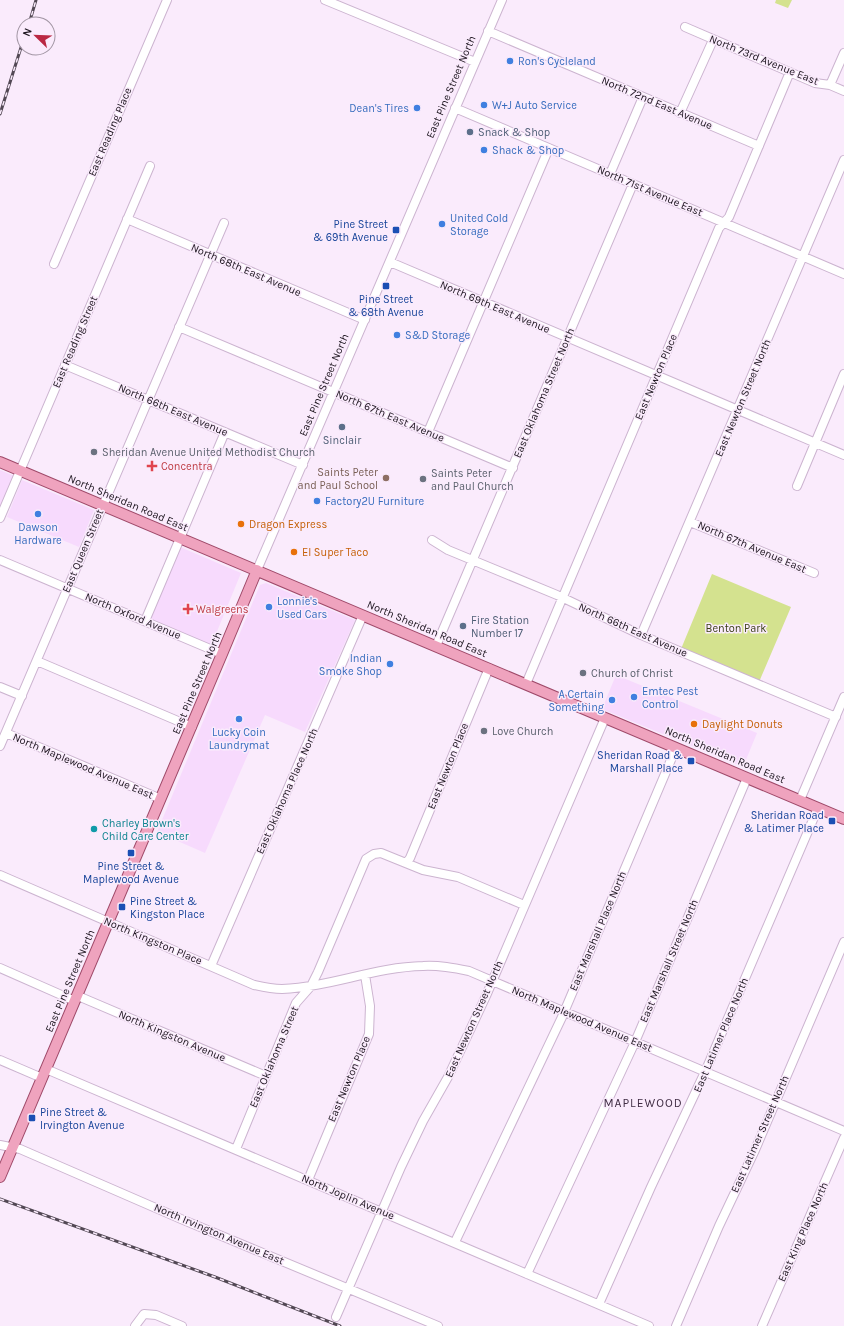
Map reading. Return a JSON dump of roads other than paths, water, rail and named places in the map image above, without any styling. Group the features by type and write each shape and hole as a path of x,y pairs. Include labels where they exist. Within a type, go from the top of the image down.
{"main road":[{"name":"North Sheridan Road East","path":"0,462 844,819"},
{"name":"East Pine Street North","path":"0,1177 192,727 257,570"}],"street":[{"name":"East Reading Place","path":"54,264 168,0"},
{"path":"325,0 475,62"},
{"name":"East Pine Street North","path":"257,570 502,0"},
{"name":"North 73rd Avenue East","path":"685,27 815,83 830,85 844,91"},
{"name":"North 72nd East Avenue","path":"488,31 759,146"},
{"path":"680,113 713,40"},
{"path":"830,85 844,52"},
{"name":"East Newton Place","path":"526,684 719,228 729,217 790,72"},
{"path":"610,174 643,97"},
{"name":"North 71st Avenue East","path":"456,108 844,274"},
{"path":"428,432 549,148"},
{"name":"East Newton Street North","path":"641,635 844,160"},
{"name":"East Reading Street","path":"0,518 150,166"},
{"name":"East Oklahoma Street North","path":"436,646 633,184"},
{"name":"North 68th East Avenue","path":"127,219 365,320"},
{"name":"East Queen Street","path":"0,746 224,223"},
{"name":"North 69th East Avenue","path":"390,262 844,455"},
{"name":"North 67th East Avenue","path":"179,327 512,468"},
{"name":"North 66th East Avenue","path":"65,365 303,465"},
{"path":"797,486 844,374"},
{"path":"145,621 225,432"},
{"name":"North 67th Avenue East","path":"690,522 814,573"},
{"name":"North 66th East Avenue","path":"432,540 448,550 562,598 641,635 836,717"},
{"name":"North Oxford Avenue","path":"0,560 222,654"},
{"name":"East Oklahoma Place North","path":"211,966 363,615"},
{"path":"36,661 192,727"},
{"name":"East Newton Place","path":"406,863 410,858 489,668"},
{"path":"0,687 22,696"},
{"path":"800,800 844,697"},
{"name":"East Newton Street North","path":"336,1317 381,1211 423,1121 448,1077 492,981 605,718"},
{"name":"North Maplewood Avenue East","path":"6,733 161,799"},
{"name":"East Marshall Place North","path":"455,1242 492,1161 537,1073 676,748"},
{"name":"East Marshall Street North","path":"527,1274 635,1042 747,778"},
{"name":"East Latimer Place North","path":"599,1304 651,1187 705,1072 818,808"},
{"name":"East Oklahoma Street","path":"236,1149 296,1003 311,986 318,972 366,859 374,854 381,853 406,863"},
{"path":"406,863 423,870 458,877 524,905"},
{"name":"North Kingston Place","path":"0,875 254,985 280,989 311,986"},
{"name":"East Latimer Street North","path":"676,1326 719,1226 756,1150 844,942"},
{"name":"North Maplewood Avenue East","path":"311,986 403,968 440,966 469,971 844,1131"},
{"name":"North Kingston Avenue","path":"0,968 266,1076"},
{"name":"East Newton Place","path":"308,1180 369,1034 370,1006 365,975"},
{"name":"North Joplin Avenue","path":"0,1060 44,1073 236,1149 649,1326"},
{"name":"East King Place North","path":"762,1326 844,1138"},
{"name":"North Irvington Avenue East","path":"0,1146 20,1149 181,1219 438,1326"},
{"path":"135,1325 144,1314 150,1314 182,1326"}],"railway":[{"path":"31,16 36,0"},
{"path":"0,114 18,56"},
{"path":"0,1199 215,1277 340,1326"}],"place":[{"name":"Ron's Cycleland","path":"510,61"},
{"name":"W+J Auto Service","path":"484,105"},
{"name":"Dean's Tires","path":"417,108"},
{"name":"Snack & Shop","path":"470,132"},
{"name":"Shack & Shop","path":"484,150"},
{"name":"United Cold Storage","path":"442,224"},
{"name":"Pine Street & 69th Avenue","path":"396,230"},
{"name":"Pine Street & 68th Avenue","path":"386,286"},
{"name":"S&D Storage","path":"397,335"},
{"name":"Sinclair","path":"342,427"},
{"name":"Sheridan Avenue United Methodist Church","path":"94,452"},
{"name":"Concentra","path":"152,466"},
{"name":"Saints Peter and Paul School","path":"386,478"},
{"name":"Saints Peter and Paul Church","path":"423,479"},
{"name":"Factory2U Furniture","path":"317,501"},
{"name":"Dawson Hardware","path":"38,514"},
{"name":"Dragon Express","path":"241,524"},
{"name":"El Super Taco","path":"294,552"},
{"name":"Lonnie's Used Cars","path":"269,607"},
{"name":"Walgreens","path":"188,609"},
{"name":"Fire Station Number 17","path":"463,626"},
{"name":"Indian Smoke Shop","path":"390,664"},
{"name":"Church of Christ","path":"583,673"},
{"name":"Emtec Pest Control","path":"634,697"},
{"name":"A Certain Something","path":"612,700"},
{"name":"Lucky Coin Laundrymat","path":"239,719"},
{"name":"Daylight Donuts","path":"694,724"},
{"name":"Love Church","path":"484,731"},
{"name":"Sheridan Road & Marshall Place","path":"691,761"},
{"name":"Sheridan Road & Latimer Place","path":"832,821"},
{"name":"Charley Brown's Child Care Center","path":"94,829"},
{"name":"Pine Street & Maplewood Avenue","path":"131,853"},
{"name":"Pine Street & Kingston Place","path":"122,907"},
{"name":"Pine Street & Irvington Avenue","path":"32,1118"}],"district":[{"name":"MAPLEWOOD","path":"643,1103"}],"park label":[{"name":"Benton Park","path":"736,628"}]}
